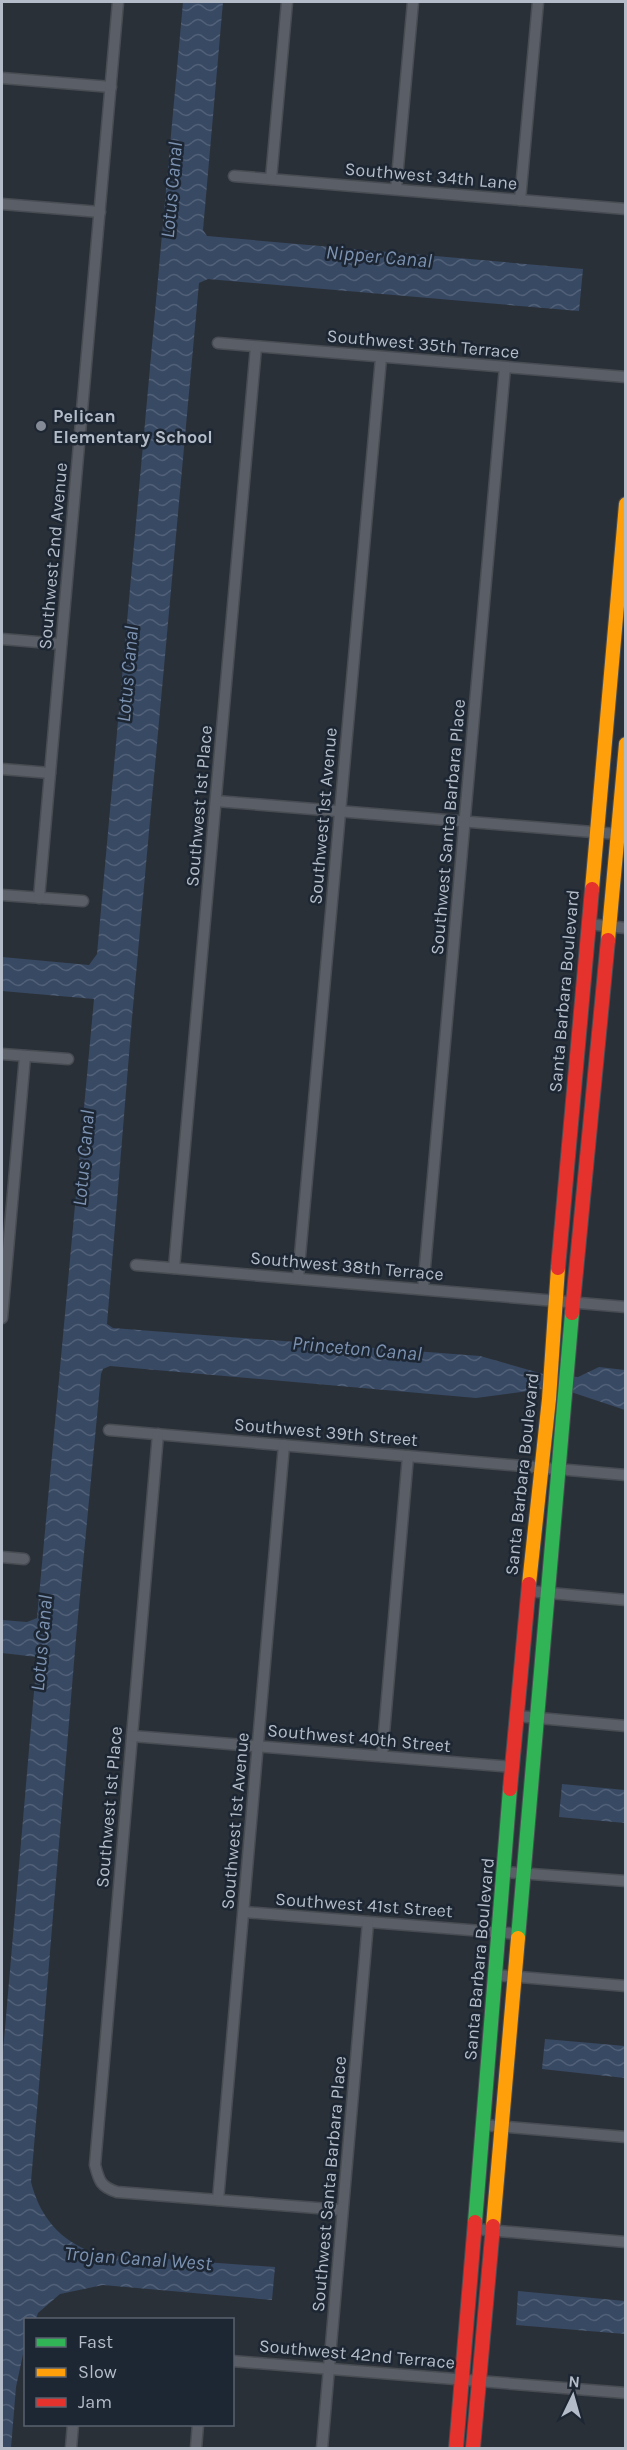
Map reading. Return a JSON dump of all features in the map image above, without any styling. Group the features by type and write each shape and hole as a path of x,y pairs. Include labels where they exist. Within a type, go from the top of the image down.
{"main road":[{"name":"Santa Barbara Boulevard","path":"559,1369 555,1301 596,832 623,567 626,504"},
{"name":"Santa Barbara Boulevard","path":"456,2448 528,1591 541,1466 574,1302 626,744"},
{"path":"572,1100 593,1102"},
{"name":"Santa Barbara Boulevard","path":"473,2448 559,1469 556,1400"}],"street":[{"name":"Southwest 2nd Avenue","path":"39,898 118,2"},
{"path":"271,179 287,2"},
{"path":"396,189 413,2"},
{"path":"520,200 538,2"},
{"path":"2,78 111,87"},
{"name":"Southwest 34th Lane","path":"234,176 626,209"},
{"path":"2,204 100,212"},
{"name":"Southwest 35th Terrace","path":"218,343 626,377"},
{"name":"Southwest 1st Place","path":"174,1268 256,347"},
{"name":"Southwest 1st Avenue","path":"298,1278 381,358"},
{"name":"Southwest Santa Barbara Place","path":"423,1289 505,367"},
{"path":"2,639 62,644"},
{"path":"603,758 625,759"},
{"path":"2,769 50,773"},
{"path":"216,801 617,834"},
{"path":"2,895 83,901"},
{"path":"588,924 626,928"},
{"path":"2,1054 68,1059"},
{"path":"2,1318 7,1180 25,1056"},
{"name":"Southwest 38th Terrace","path":"136,1265 626,1307"},
{"name":"Southwest 39th Street","path":"109,1430 626,1474"},
{"name":"Southwest 1st Place","path":"158,1434 94,2165 99,2183 117,2192 218,2200"},
{"name":"Southwest 1st Avenue","path":"218,2200 284,1445"},
{"path":"382,1756 408,1456"},
{"path":"2,1557 24,1559"},
{"path":"528,1591 626,1600"},
{"path":"517,1716 626,1726"},
{"name":"Southwest 40th Street","path":"132,1736 512,1767"},
{"path":"504,1872 626,1881"},
{"name":"Southwest 41st Street","path":"244,1912 519,1934"},
{"name":"Southwest Santa Barbara Place","path":"322,2448 368,1922"},
{"path":"495,1975 626,1986"},
{"path":"483,2125 626,2137"},
{"path":"218,2200 342,2211"},
{"path":"475,2229 626,2242"},
{"name":"Southwest 42nd Terrace","path":"234,2361 626,2393"},
{"path":"71,2448 73,2426"},
{"path":"196,2448 198,2426"}],"water":[{"path":"183,2 223,2 203,230 207,236 583,269 579,311 208,279 199,283 132,1018 107,1324 113,1328 480,1356 543,1374 578,1377 599,1367 625,1370 625,1410 571,1392 543,1389 476,1398 110,1366 103,1369 76,1638 31,2182 39,2204 50,2223 76,2245 94,2253 108,2255 275,2267 272,2300 103,2285 60,2294 38,2313 36,2318 24,2318 24,2350 16,2387 11,2448 2,2448 2,2063 37,1657 2,1653 2,1620 27,1622 37,1618 94,999 2,991 2,957 89,965 97,954"},
{"path":"562,1784 625,1790 625,1823 559,1817"},
{"path":"545,2039 625,2046 625,2078 542,2069"},
{"path":"518,2291 625,2301 625,2334 516,2325"}],"traffic: fast":[{"path":"518,1938 572,1313"},
{"path":"475,2222 510,1789"}],"traffic: slow":[{"path":"592,889 626,504"},
{"path":"608,940 626,744"},
{"path":"529,1584 549,1399 558,1268"},
{"path":"493,2226 518,1938"}],"traffic: jam":[{"path":"558,1268 592,889"},
{"path":"572,1313 608,940"},
{"path":"510,1789 529,1584"},
{"path":"456,2448 475,2222"},
{"path":"473,2448 493,2226"}],"place":[{"name":"Pelican Elementary School","path":"41,426"}],"water label":[{"name":"Lotus Canal","path":"171,190"},
{"name":"Nipper Canal","path":"379,256"},
{"name":"Lotus Canal","path":"127,674"},
{"name":"Lotus Canal","path":"83,1158"},
{"name":"Princeton Canal","path":"357,1348"},
{"name":"Lotus Canal","path":"41,1643"},
{"name":"Trojan Canal West","path":"138,2258"}]}
